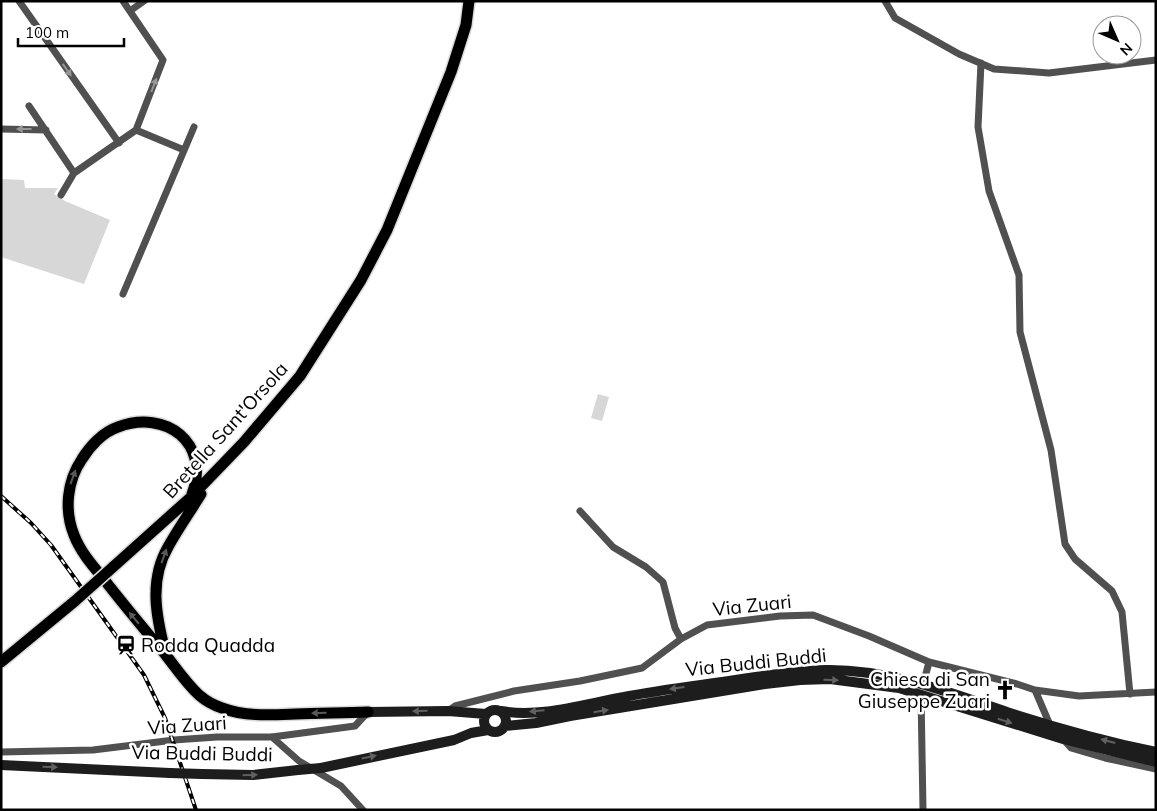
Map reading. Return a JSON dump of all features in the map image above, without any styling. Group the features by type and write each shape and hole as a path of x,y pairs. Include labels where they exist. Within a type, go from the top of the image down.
{"main road":[{"name":"Bretella Sant'Orsola","path":"1,662 75,601 190,498 244,442 300,376 371,264 387,230 451,72 466,25 469,1"},
{"path":"190,498 196,482 197,472 195,456 191,446 177,431 155,423 142,422 116,427 103,435 92,446 75,470 68,495 71,525 79,546 128,610 199,695 208,702 234,712 257,715 448,711 486,714 493,710 500,711 505,716 505,726 498,732 488,730 483,721 486,714"},
{"path":"166,655 156,616 155,593 157,578 167,548 208,480"},
{"name":"Via Buddi Buddi","path":"500,711 548,710 637,694 799,672 828,670 862,672 897,678 922,690 1063,739 1156,762"},
{"name":"Via Buddi Buddi","path":"505,726 536,723 706,693 800,680 830,679 922,690 1118,744 1156,752"},
{"name":"Via Buddi Buddi","path":"1,765 253,775 321,768 454,740 471,733 488,730"}],"street":[{"path":"18,1 119,144"},
{"path":"61,195 74,173 119,144 136,130 163,60 123,1"},
{"path":"130,11 144,1"},
{"path":"885,1 895,18 959,54 994,69 1049,73 1156,60"},
{"path":"981,63 978,126 989,190 1020,275 1020,332 1051,450 1065,544 1075,559 1112,591 1122,612 1130,694"},
{"path":"29,106 74,173"},
{"path":"123,294 194,126"},
{"path":"1,129 46,130"},
{"path":"136,130 184,150"},
{"path":"580,511 613,547 646,567 664,582 675,628 681,639"},
{"name":"Via Zuari","path":"448,711 455,706 514,691 580,681 642,668 681,639 707,625 780,616 813,615 869,636 929,662 1035,690 1079,696 1156,692"},
{"path":"923,810 922,690 929,662"},
{"path":"1035,690 1050,724"},
{"name":"Via Zuari","path":"1,752 93,750 217,737 272,737 355,726 368,712"},
{"path":"272,737 299,761 342,786 362,810"},
{"path":"1063,739 1070,748 1156,769"}],"shaded area":[{"path":"1,179 24,180 25,188 58,188 54,194 65,201 110,220 84,284 1,257"},
{"path":"598,394 609,397 602,421 591,418"}],"railway":[{"path":"1,496 31,523 51,545 144,675 165,718 196,810"}],"place":[{"name":"Rodda Quadda","path":"126,645"},
{"name":"Chiesa di San Giuseppe Zuari","path":"1005,690"}]}
